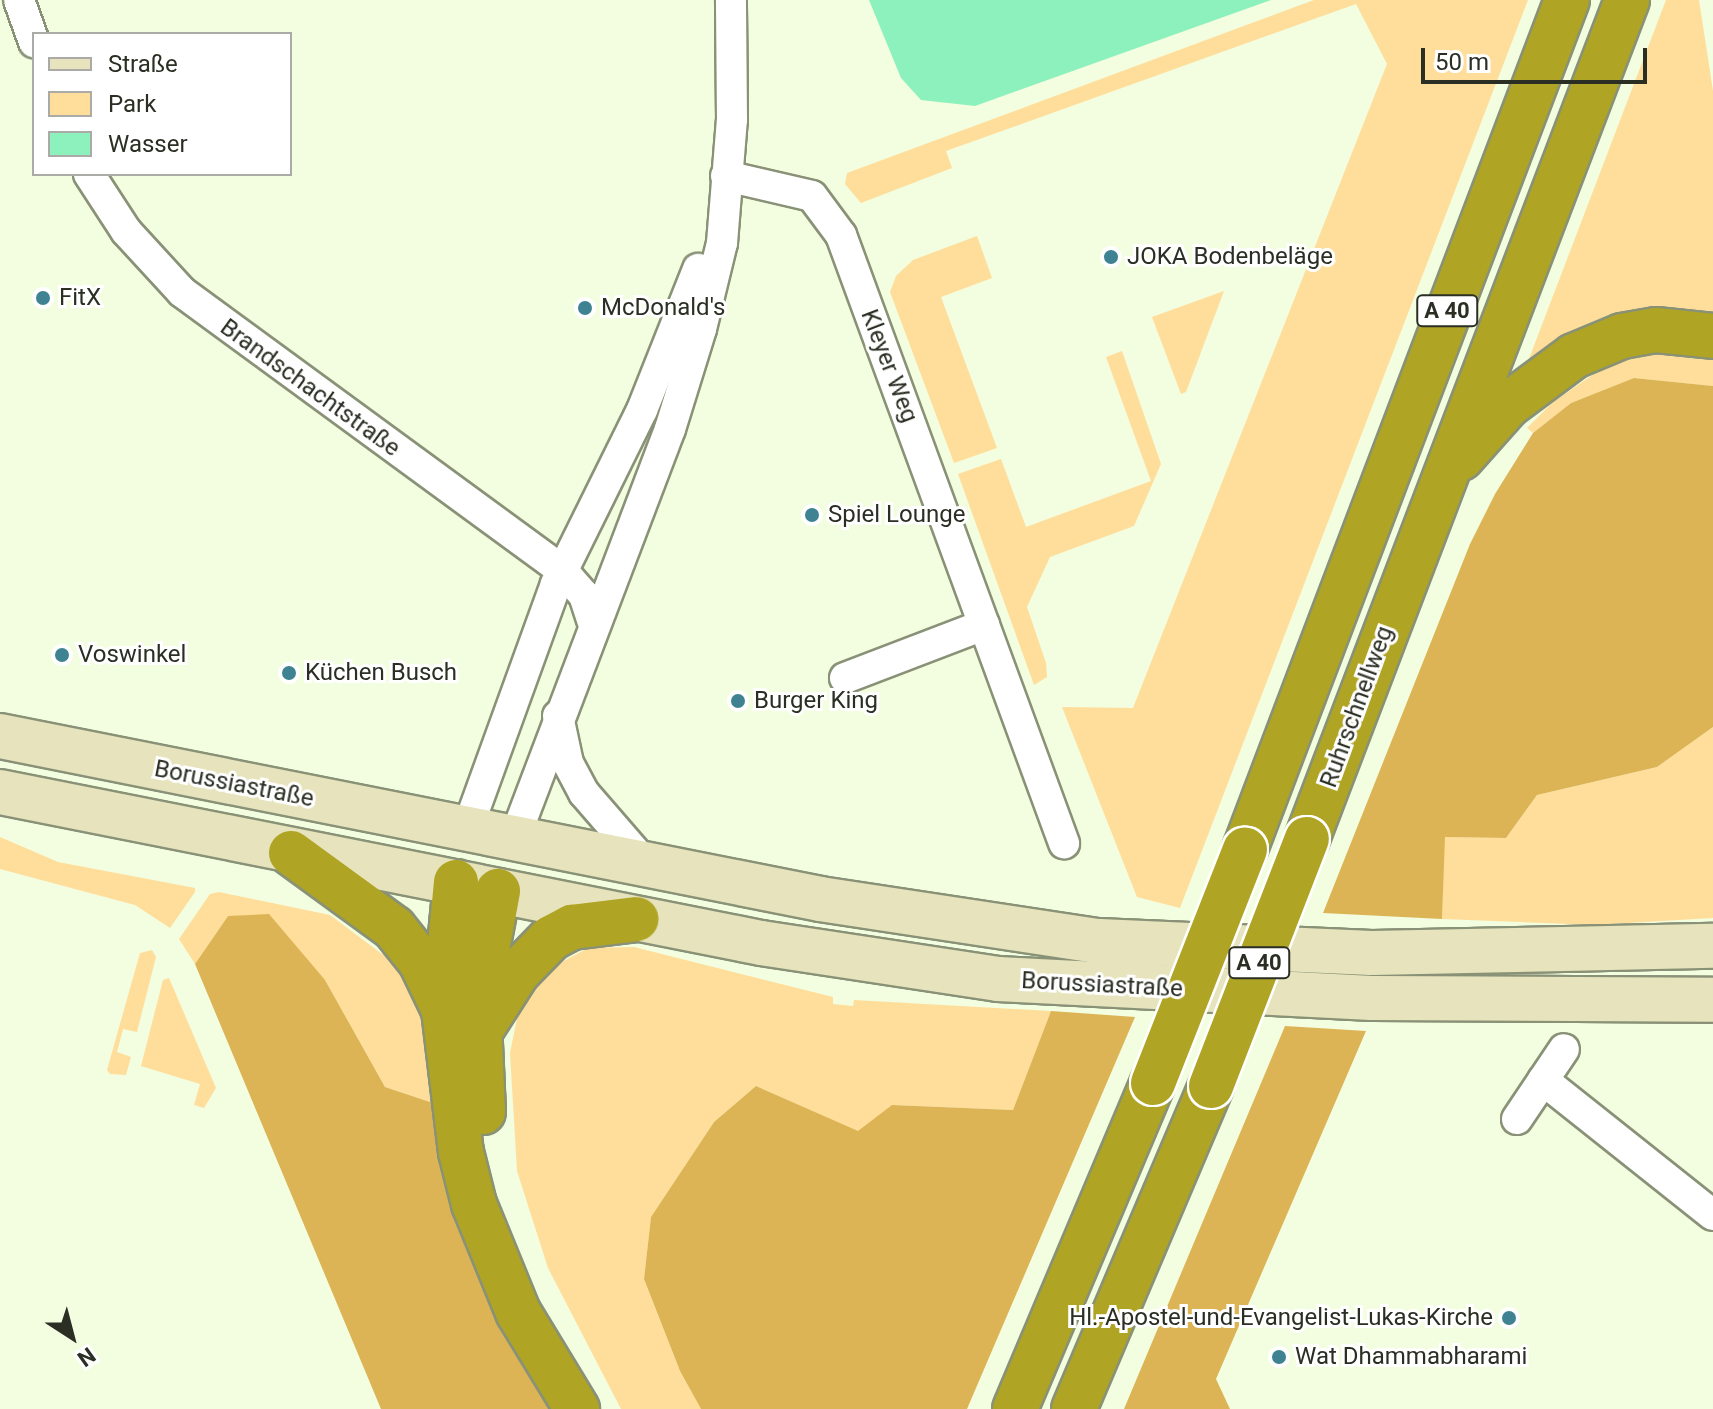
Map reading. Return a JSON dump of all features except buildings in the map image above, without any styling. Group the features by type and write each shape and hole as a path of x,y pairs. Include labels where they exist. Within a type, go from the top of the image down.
{"highway":[{"name":"A 40","path":"1018,1400 1153,1083 1245,849 1567,0"},
{"name":"Ruhrschnellweg","path":"1074,1409 1211,1086 1627,0"},
{"path":"1421,534 1463,455 1492,420 1534,383 1574,356 1622,336 1656,330 1713,336"},
{"path":"291,853 394,928 461,1022 480,1092 498,1194 539,1301 601,1409"},
{"path":"456,882 461,1022 457,1129 474,1204 518,1312 577,1409"},
{"path":"461,1022 478,998 498,891"},
{"path":"461,1022 551,938 572,927 637,919"}],"main road":[{"name":"Borussiastraße","path":"0,736 267,792 468,827 907,914 1099,941 1372,953 1713,946"},
{"name":"Borussiastraße","path":"0,792 291,853 456,882 637,919 865,961 998,979 1331,997 1713,1000"},
{"path":"456,882 468,827"},
{"path":"498,891 515,837"}],"street":[{"path":"19,0 32,36"},
{"path":"515,837 593,622 670,429 701,329 722,243 732,120 731,0"},
{"name":"Brandschachtstraße","path":"90,176 126,231 182,292 562,570"},
{"path":"468,827 562,570 642,410 688,300 726,176"},
{"name":"Kleyer Weg","path":"726,176 787,186 812,196 827,210 841,235 1064,843"},
{"path":"562,570 584,595 593,622"},
{"path":"845,678 984,625"},
{"path":"558,716 568,763 584,793 643,861"},
{"path":"1517,1119 1564,1049"},
{"path":"1543,1080 1713,1215"}],"green space":[{"path":"1314,0 1528,0 1180,908 1137,897 1062,707 1133,708 1387,64 1356,4 946,151 952,168 861,203 845,184 847,173"},
{"path":"1666,0 1699,0 1713,91 1713,314 1648,307 1619,313 1592,322 1527,364"},
{"path":"977,236 992,278 941,297 997,448 954,463 890,292 896,276 913,260"},
{"path":"1224,291 1186,392 1181,394 1152,317"},
{"path":"1122,351 1161,464 1134,526 1050,557 1027,607 1046,663 1047,677 1034,685 958,474 1001,459 1026,527 1151,481 1106,357"},
{"path":"1662,353 1713,358 1713,386 1634,378 1571,403 1533,433 1527,428 1553,402 1610,363"},
{"path":"1713,727 1713,918 1593,925 1442,919 1444,837 1506,838 1537,795 1657,767"},
{"path":"0,837 58,862 195,888 195,892 170,928 135,905 0,869"},
{"path":"219,892 330,915 382,954 390,948 428,1016 442,1106 385,1087 325,980 228,916 195,964 179,939 210,894"},
{"path":"634,947 833,997 833,1004 853,1006 854,1000 1051,1011 1013,1110 893,1105 858,1132 756,1086 714,1122 651,1217 644,1279 680,1371 701,1409 621,1409 548,1268 517,1171 510,1053 520,1004 547,970 588,948"},
{"path":"152,950 156,957 137,1032 123,1029 117,1052 131,1057 126,1075 110,1074 107,1070 140,953"},
{"path":"169,978 216,1088 204,1108 194,1105 200,1084 141,1066 163,980"}],"shaded area":[{"path":"1634,378 1713,386 1713,727 1657,767 1537,795 1506,838 1445,837 1442,919 1323,913 1470,544 1495,494 1533,433 1571,403"},
{"path":"269,914 325,980 385,1087 442,1106 560,1409 381,1409 195,964 228,916"},
{"path":"1051,1011 1135,1017 967,1409 701,1409 680,1371 644,1279 651,1217 714,1122 756,1086 858,1131 892,1105 1013,1110"},
{"path":"1285,1026 1366,1031 1216,1379 1230,1409 1124,1409"}],"water":[{"path":"869,0 1271,0 975,106 921,100 901,78"}],"place":[{"name":"JOKA Bodenbeläge","path":"1111,257"},
{"name":"FitX","path":"43,298"},
{"name":"McDonald's","path":"585,308"},
{"name":"Spiel Lounge","path":"812,515"},
{"name":"Voswinkel","path":"62,655"},
{"name":"Küchen Busch","path":"289,673"},
{"name":"Burger King","path":"738,701"},
{"name":"Hl.-Apostel-und-Evangelist-Lukas-Kirche","path":"1509,1318"},
{"name":"Wat Dhammabharami","path":"1279,1357"}]}
